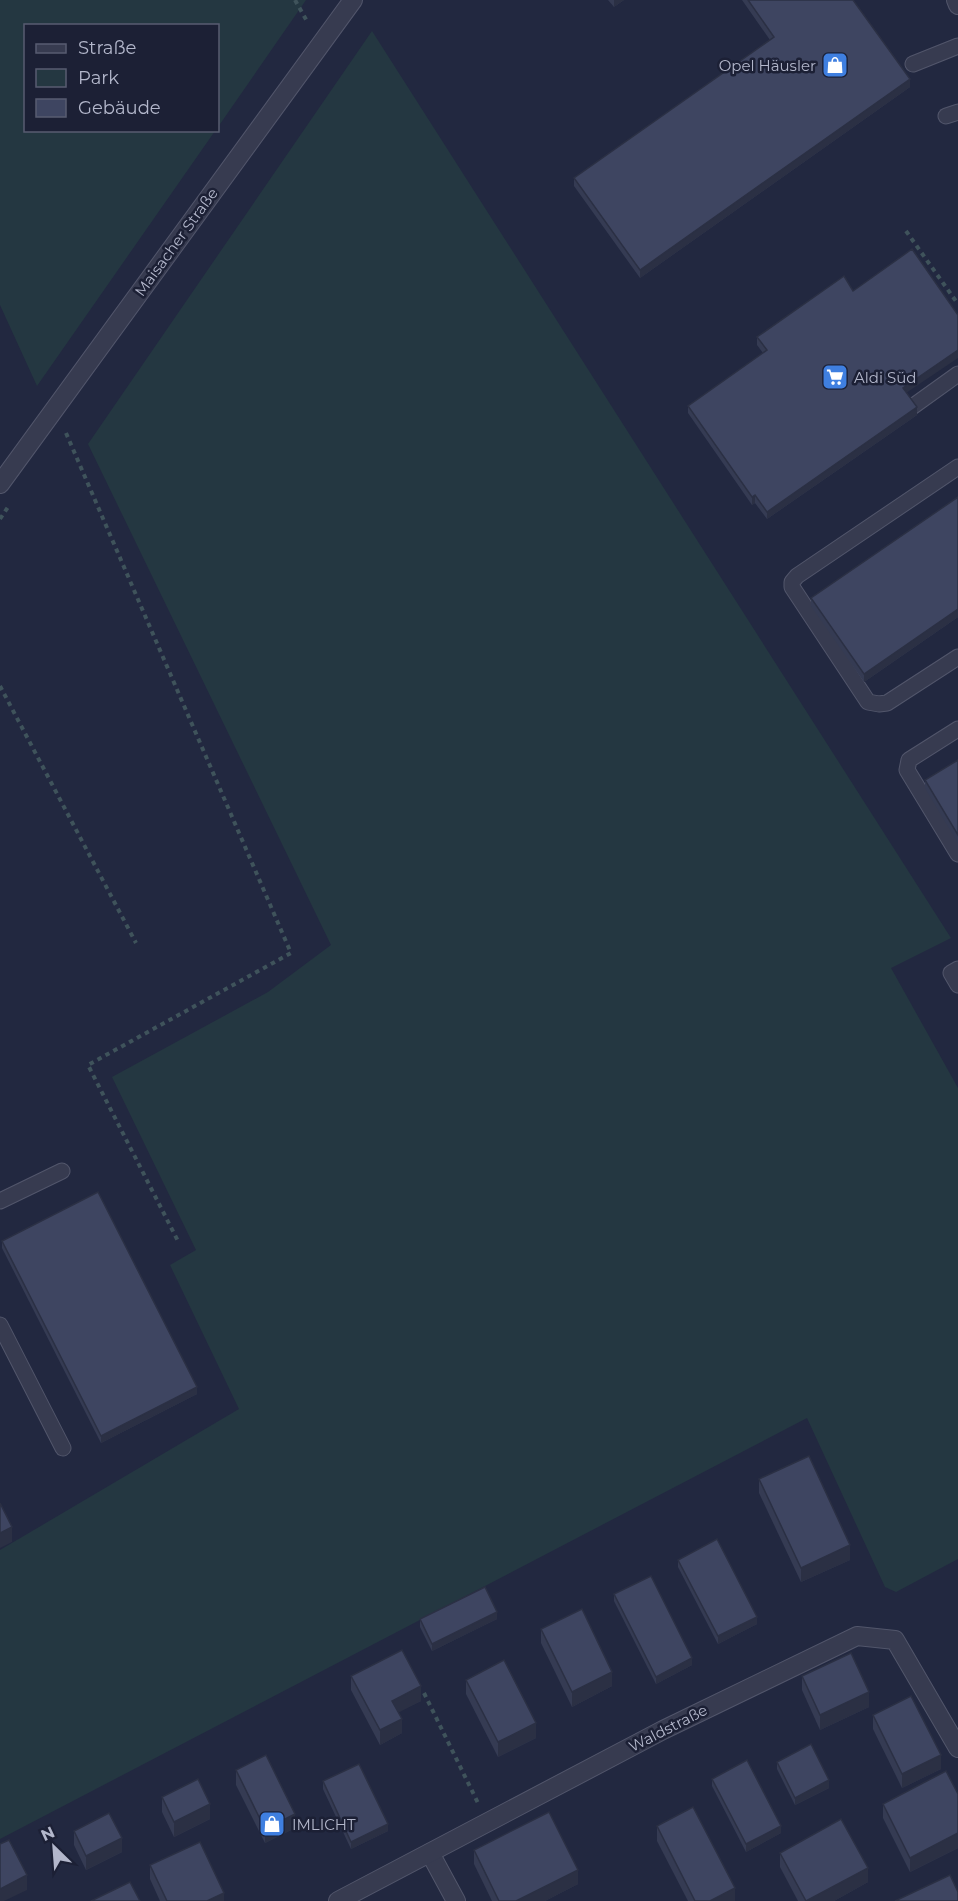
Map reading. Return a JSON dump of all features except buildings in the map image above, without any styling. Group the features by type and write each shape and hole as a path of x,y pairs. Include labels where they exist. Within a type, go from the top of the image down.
{"street":[{"name":"Maisacher Straße","path":"0,484 353,0"},
{"path":"956,0 958,5"},
{"name":"Waldstraße","path":"338,1901 663,1730 857,1636 895,1640 958,1748"},
{"path":"430,1853 456,1901"}],"lane":[{"path":"914,64 958,46"},
{"path":"912,407 958,374"},
{"path":"958,467 797,576 792,582 792,587 868,702 879,704 887,702 958,657"},
{"path":"958,729 909,760 907,770 958,854"},
{"path":"958,969 951,973 958,986"},
{"path":"0,1201 62,1171"},
{"path":"0,1325 63,1448"}],"path":[{"path":"906,231 958,304"},
{"path":"55,407 291,953 88,1065 179,1243"},
{"path":"0,686 136,943"},
{"path":"424,1693 487,1822"}],"green space":[{"path":"0,0 306,0 219,126 219,24 24,24 24,132 214,132 37,386 0,305"},
{"path":"372,31 951,938 891,968 958,1088 958,1559 896,1592 885,1587 807,1418 0,1839 0,1550 239,1409 170,1265 196,1250 112,1077 268,992 331,945 88,444"}],"place":[{"name":"Opel Häusler","path":"835,65"},
{"name":"Aldi Süd","path":"835,377"},
{"name":"IMLICHT","path":"272,1824"}]}
